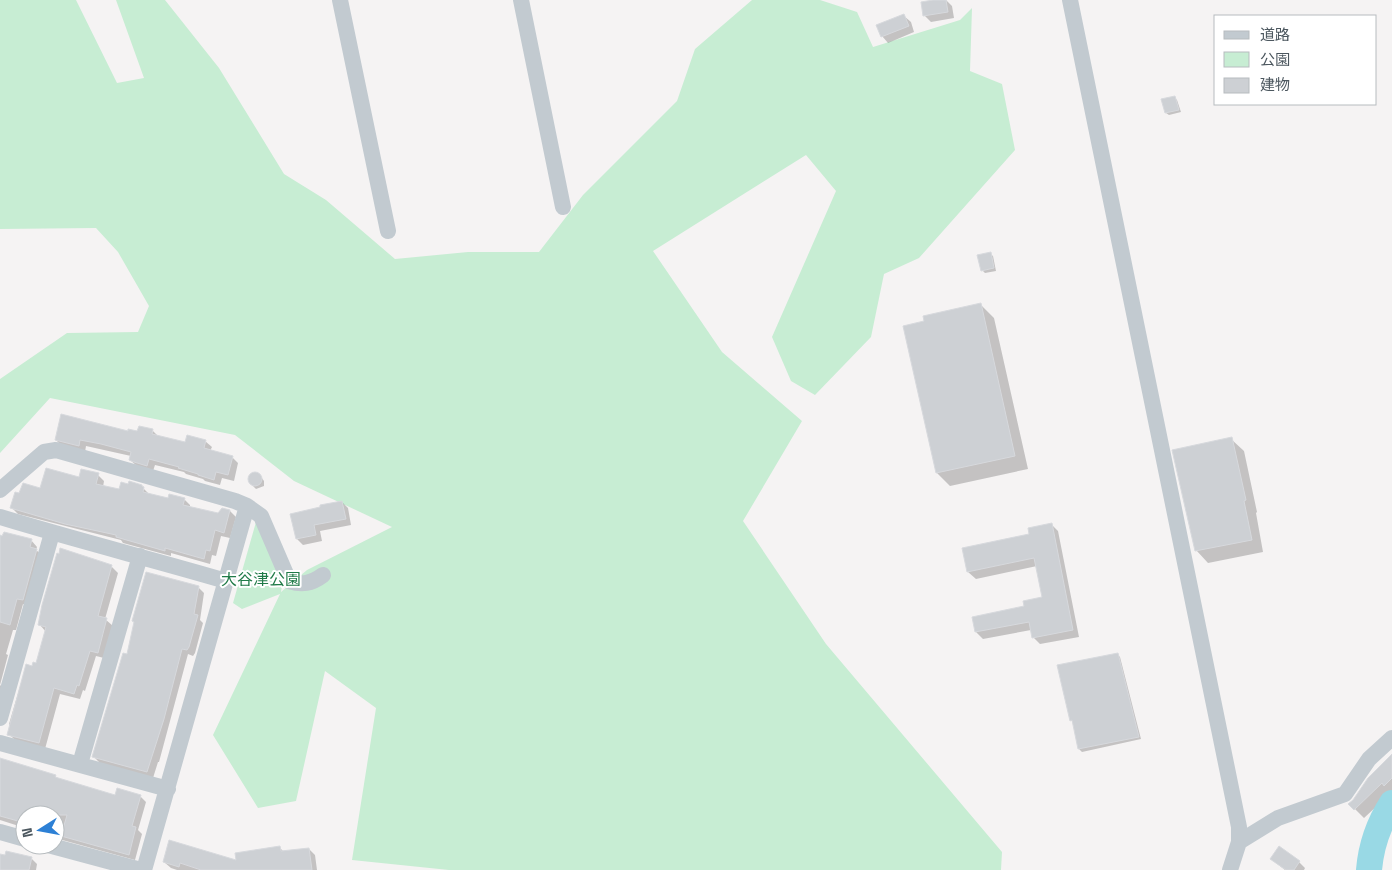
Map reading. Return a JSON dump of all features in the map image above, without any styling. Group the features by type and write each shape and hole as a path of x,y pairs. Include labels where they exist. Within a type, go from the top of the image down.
{"street":[{"path":"340,0 388,232"},
{"path":"521,0 563,208"},
{"path":"1070,0 1239,827 1240,842 1230,870"},
{"path":"0,490 44,452 56,450 247,506 261,516 289,580 300,584 314,582 323,575"},
{"path":"65,849 143,870 168,789 247,506"},
{"path":"0,517 226,581"},
{"path":"0,718 52,533"},
{"path":"80,764 140,556"},
{"path":"1240,842 1278,818 1345,794 1370,759 1392,738"},
{"path":"0,743 168,789"},
{"path":"0,832 15,836"}],"green space":[{"name":"大谷津公園","path":"0,0 76,0 117,83 144,78 116,0 165,0 219,68 284,174 326,200 395,259 468,252 539,252 583,195 677,101 695,49 752,0 820,0 857,12 873,47 960,20 972,8 970,71 1002,84 1015,150 919,258 884,274 871,337 815,395 791,381 772,337 836,191 806,155 653,251 722,352 802,421 743,521 826,644 1002,852 1001,870 449,870 352,860 376,708 325,671 296,801 258,808 213,735 280,594 242,609 233,603 256,522 283,580 281,592 307,570 392,527 294,481 235,435 50,398 0,453 0,379 67,333 138,332 149,306 118,252 96,228 0,229"}],"building":[{"path":"946,0 948,12 923,16 921,2"},
{"path":"904,14 909,26 881,37 876,25"},
{"path":"1175,96 1179,110 1165,113 1161,99"},
{"path":"991,252 994,268 981,271 977,255"},
{"path":"981,303 1015,456 936,473 903,326 924,321 923,316"},
{"path":"61,414 128,431 128,429 137,431 139,426 153,429 152,434 185,442 187,435 206,440 204,448 233,456 228,475 216,472 214,480 179,467 149,459 147,466 134,462 129,460 131,452 101,444 80,440 79,446 55,440"},
{"path":"1232,437 1246,500 1244,501 1252,540 1195,551 1172,450"},
{"path":"46,468 79,477 81,469 99,473 96,484 119,489 121,482 128,484 129,481 142,485 144,487 143,492 168,498 169,494 185,498 183,505 218,513 222,508 230,510 224,533 215,530 210,551 206,550 204,559 165,548 165,551 116,537 116,535 65,524 10,508 15,492 19,493 23,483 40,488"},
{"path":"252,472 258,472 262,479 258,486 252,486 248,482 248,476"},
{"path":"342,501 346,519 314,525 316,535 296,539 290,514"},
{"path":"1052,523 1073,630 1032,638 1029,622 975,632 972,617 1024,606 1023,601 1042,597 1034,558 967,572 962,548 1029,534 1028,528"},
{"path":"4,532 32,539 30,547 37,549 23,600 17,599 10,625 0,622 0,535 2,536"},
{"path":"60,548 112,565 98,616 107,618 98,653 90,651 79,686 77,685 74,694 54,688 39,743 7,735 26,664 32,666 33,662 36,663 46,627 38,625 42,605"},
{"path":"146,572 199,586 194,614 198,615 189,647 187,650 182,649 164,719 147,772 92,757 123,653 127,654 134,622 132,621"},
{"path":"1118,653 1139,737 1078,749 1057,665"},
{"path":"1392,754 1392,778 1384,786 1382,783 1354,810 1348,804 1353,800 1368,778"},
{"path":"0,758 115,795 117,788 141,795 132,826 136,827 129,855 65,837 67,815 65,815 65,805 15,805 15,820 0,816"},
{"path":"169,840 236,860 235,853 280,846 281,851 309,848 312,870 201,870 180,863 179,867 163,862"},
{"path":"1279,846 1300,861 1294,870 1286,870 1270,859"},
{"path":"6,851 15,853 15,855 32,857 29,870 0,870 0,854 5,855"}],"waterway":[{"path":"1369,870 1376,835 1392,803"}]}
